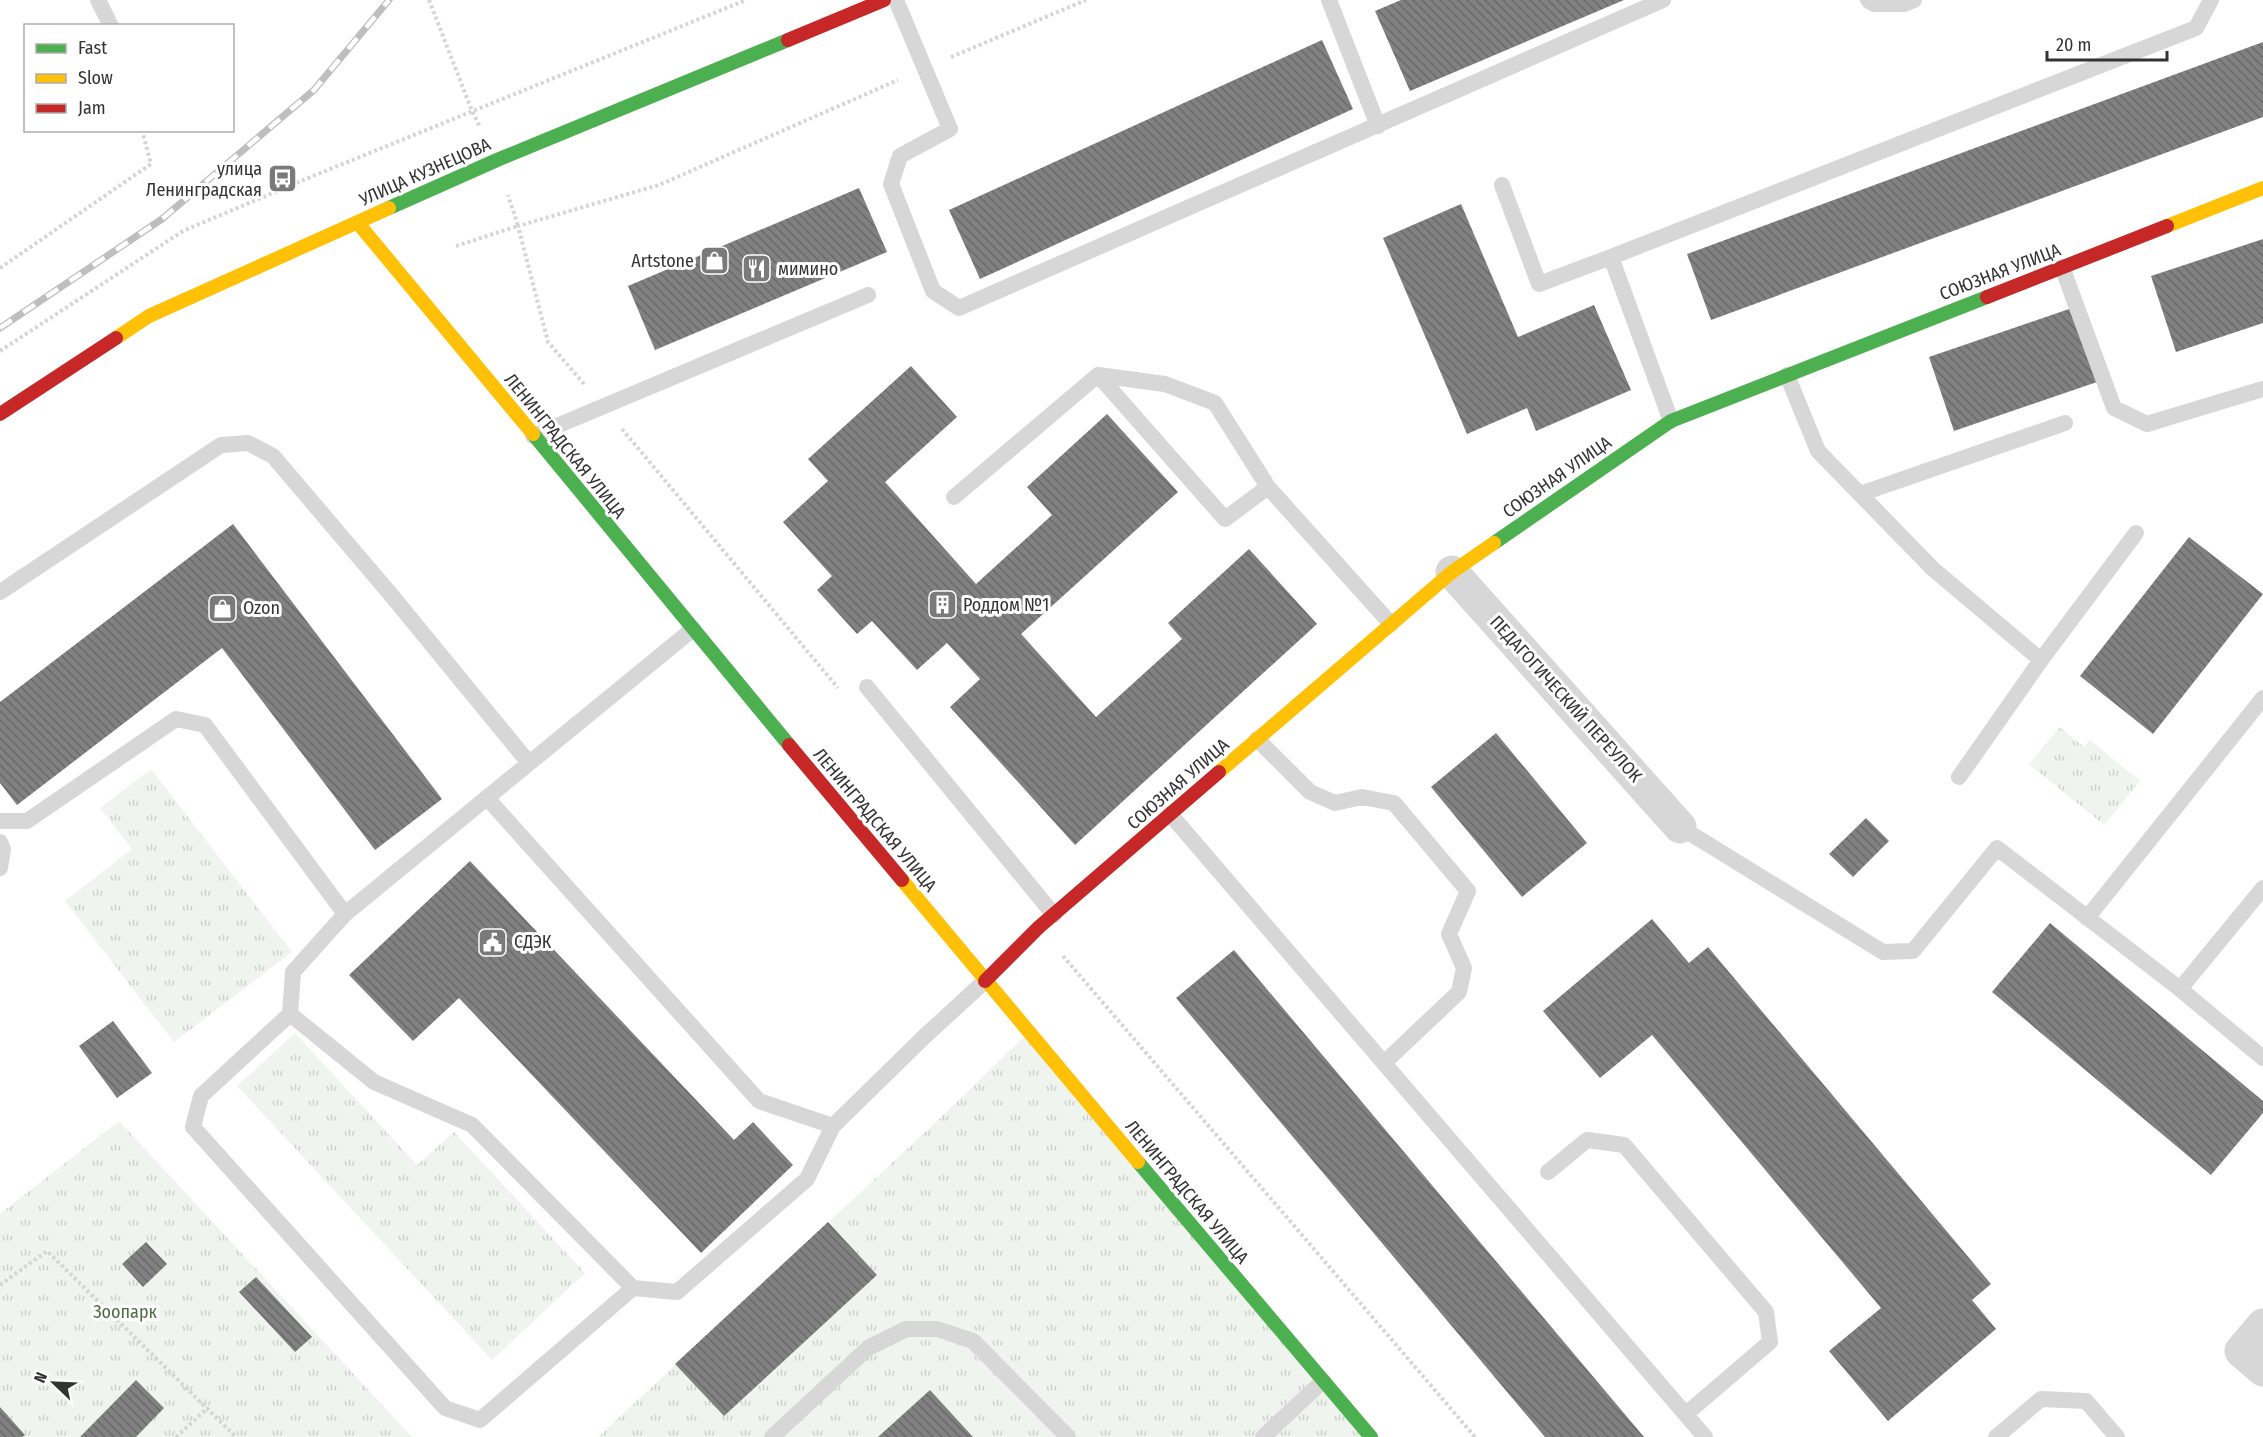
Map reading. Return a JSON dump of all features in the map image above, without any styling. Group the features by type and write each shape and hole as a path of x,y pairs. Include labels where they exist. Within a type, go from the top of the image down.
{"street":[{"name":"УЛИЦА КУЗНЕЦОВА","path":"0,414 149,316 508,156 884,0"},
{"name":"СОЮЗНАЯ УЛИЦА","path":"985,981 1054,915 1452,572 1671,421 2263,188"},
{"name":"ЛЕНИНГРАДСКАЯ УЛИЦА","path":"357,222 985,981 1371,1437"},
{"name":"ПЕДАГОГИЧЕСКИЙ ПЕРЕУЛОК","path":"1452,572 1680,826"},
{"path":"2252,1360 2263,1325"}],"lane":[{"path":"98,0 110,24"},
{"path":"896,0 950,129 900,156 891,184 933,291 959,308 1663,0"},
{"path":"1329,0 1378,126"},
{"path":"1868,0 1874,4 1904,4 1914,0"},
{"path":"1502,185 1539,284 2196,28 2211,0"},
{"path":"1611,257 1671,421"},
{"path":"2062,267 2114,408 2147,424 2263,389"},
{"path":"533,436 868,295"},
{"path":"1098,375 1225,519 1268,487"},
{"path":"954,497 1098,375 1165,384 1215,403 1268,487 1391,624"},
{"path":"1787,375 1818,451 1933,569 2041,660"},
{"path":"1860,494 2065,423"},
{"path":"0,592 221,445 248,443 273,456 530,763"},
{"path":"1959,777 2041,660 2136,534"},
{"path":"633,1288 480,1420 445,1408 193,1127 201,1096 290,1014 292,972 345,914 693,629"},
{"path":"867,687 1054,915"},
{"path":"2087,918 2263,698"},
{"path":"0,821 27,821 176,719 205,725 345,914"},
{"path":"1257,739 1310,792 1335,803 1362,797 1394,803 1468,891 1449,934 1464,968 1459,992 1384,1063"},
{"path":"487,798 759,1101 833,1126"},
{"path":"1170,814 1705,1437"},
{"path":"1680,826 1883,952 1913,951 1997,848 2180,990 2263,1058"},
{"path":"0,842 3,849 0,868"},
{"path":"2180,990 2263,888"},
{"path":"290,1014 374,1082 472,1125 633,1288 677,1292 807,1179 833,1126 985,981"},
{"path":"1548,1172 1587,1140 1624,1145 1766,1312 1770,1342 1686,1414"},
{"path":"772,1437 868,1348 906,1329 937,1329 973,1341 1068,1437"},
{"path":"1263,1437 1323,1381"},
{"path":"1996,1437 2041,1400 2086,1401 2117,1437"}],"path":[{"path":"0,351 183,231 746,0"},
{"path":"518,226 658,185 1086,0"},
{"path":"0,268 151,164 143,132"},
{"path":"0,1285 48,1251 236,1437"},
{"path":"176,1437 208,1408"}],"green space":[{"path":"2060,727 2084,747 2090,740 2140,781 2104,825 2029,764"},
{"path":"151,769 292,952 174,1042 65,901 132,849 100,808"},
{"path":"1032,1029 1377,1437 598,1437 936,1122"},
{"path":"295,1033 417,1165 454,1132 585,1273 492,1360 237,1086"},
{"name":"Зоопарк","path":"119,1121 412,1437 0,1437 0,1214"}],"building":[{"path":"1401,0 1624,0 1410,91 1375,11"},
{"path":"1322,40 1353,109 980,279 949,210"},
{"path":"2263,42 2263,117 1711,320 1687,254"},
{"name":"мимино","path":"859,188 887,252 655,350 628,286"},
{"path":"1461,204 1518,337 1594,305 1631,390 1536,431 1527,408 1467,434 1383,238"},
{"path":"2263,239 2263,323 2176,352 2151,276"},
{"path":"2072,308 2097,382 1954,431 1929,357"},
{"name":"Роддом №1","path":"911,366 957,417 885,482 976,584 1052,515 1027,487 1107,414 1178,492 1021,634 1096,717 1182,639 1168,623 1249,549 1317,624 1075,845 950,707 980,679 947,643 917,670 872,621 857,634 817,590 832,576 783,522 828,481 808,459"},
{"path":"233,524 442,799 375,850 222,648 17,805 0,783 0,702"},
{"path":"2189,537 2263,594 2153,734 2080,676"},
{"path":"1496,733 1587,843 1522,897 1431,787"},
{"path":"1866,818 1889,841 1853,877 1829,854"},
{"path":"470,861 734,1140 753,1122 793,1165 701,1253 459,998 413,1041 349,975"},
{"path":"1652,919 1689,963 1708,947 1991,1284 1972,1300 1996,1329 1888,1421 1829,1351 1881,1308 1652,1035 1600,1078 1543,1011"},
{"path":"2050,923 2263,1101 2263,1113 2211,1175 1992,992"},
{"path":"1234,950 1644,1437 1545,1437 1176,998"},
{"path":"113,1021 152,1073 117,1098 79,1046"},
{"path":"828,1222 877,1275 724,1416 675,1364"},
{"path":"146,1242 167,1264 143,1287 122,1264"},
{"path":"256,1277 312,1337 295,1352 239,1292"},
{"path":"136,1380 164,1408 136,1437 80,1437"},
{"path":"930,1390 973,1437 878,1437"},
{"path":"0,1407 25,1435 0,1437"}],"railway":[{"path":"0,328 162,219 314,90 389,0"}],"traffic: fast":[{"path":"389,208 497,160 788,40"},
{"path":"1494,543 1671,421 1987,297"},
{"path":"533,434 789,745"},
{"path":"1138,1162 1371,1437"}],"traffic: slow":[{"path":"2167,226 2263,188"},
{"path":"116,338 149,316 389,208"},
{"path":"357,222 533,434"},
{"path":"1219,772 1452,572 1494,543"},
{"path":"902,880 1138,1162"}],"traffic: jam":[{"path":"788,40 884,0"},
{"path":"1987,297 2167,226"},
{"path":"0,414 116,338"},
{"path":"789,745 902,880"},
{"path":"985,981 1039,927 1219,772"}],"place":[{"name":"улица Ленинградская","path":"283,179"},
{"name":"Artstone","path":"715,261"},
{"name":"мимино","path":"757,269"},
{"name":"Роддом №1","path":"942,605"},
{"name":"Ozon","path":"222,608"},
{"name":"СДЭК","path":"493,942"}]}
